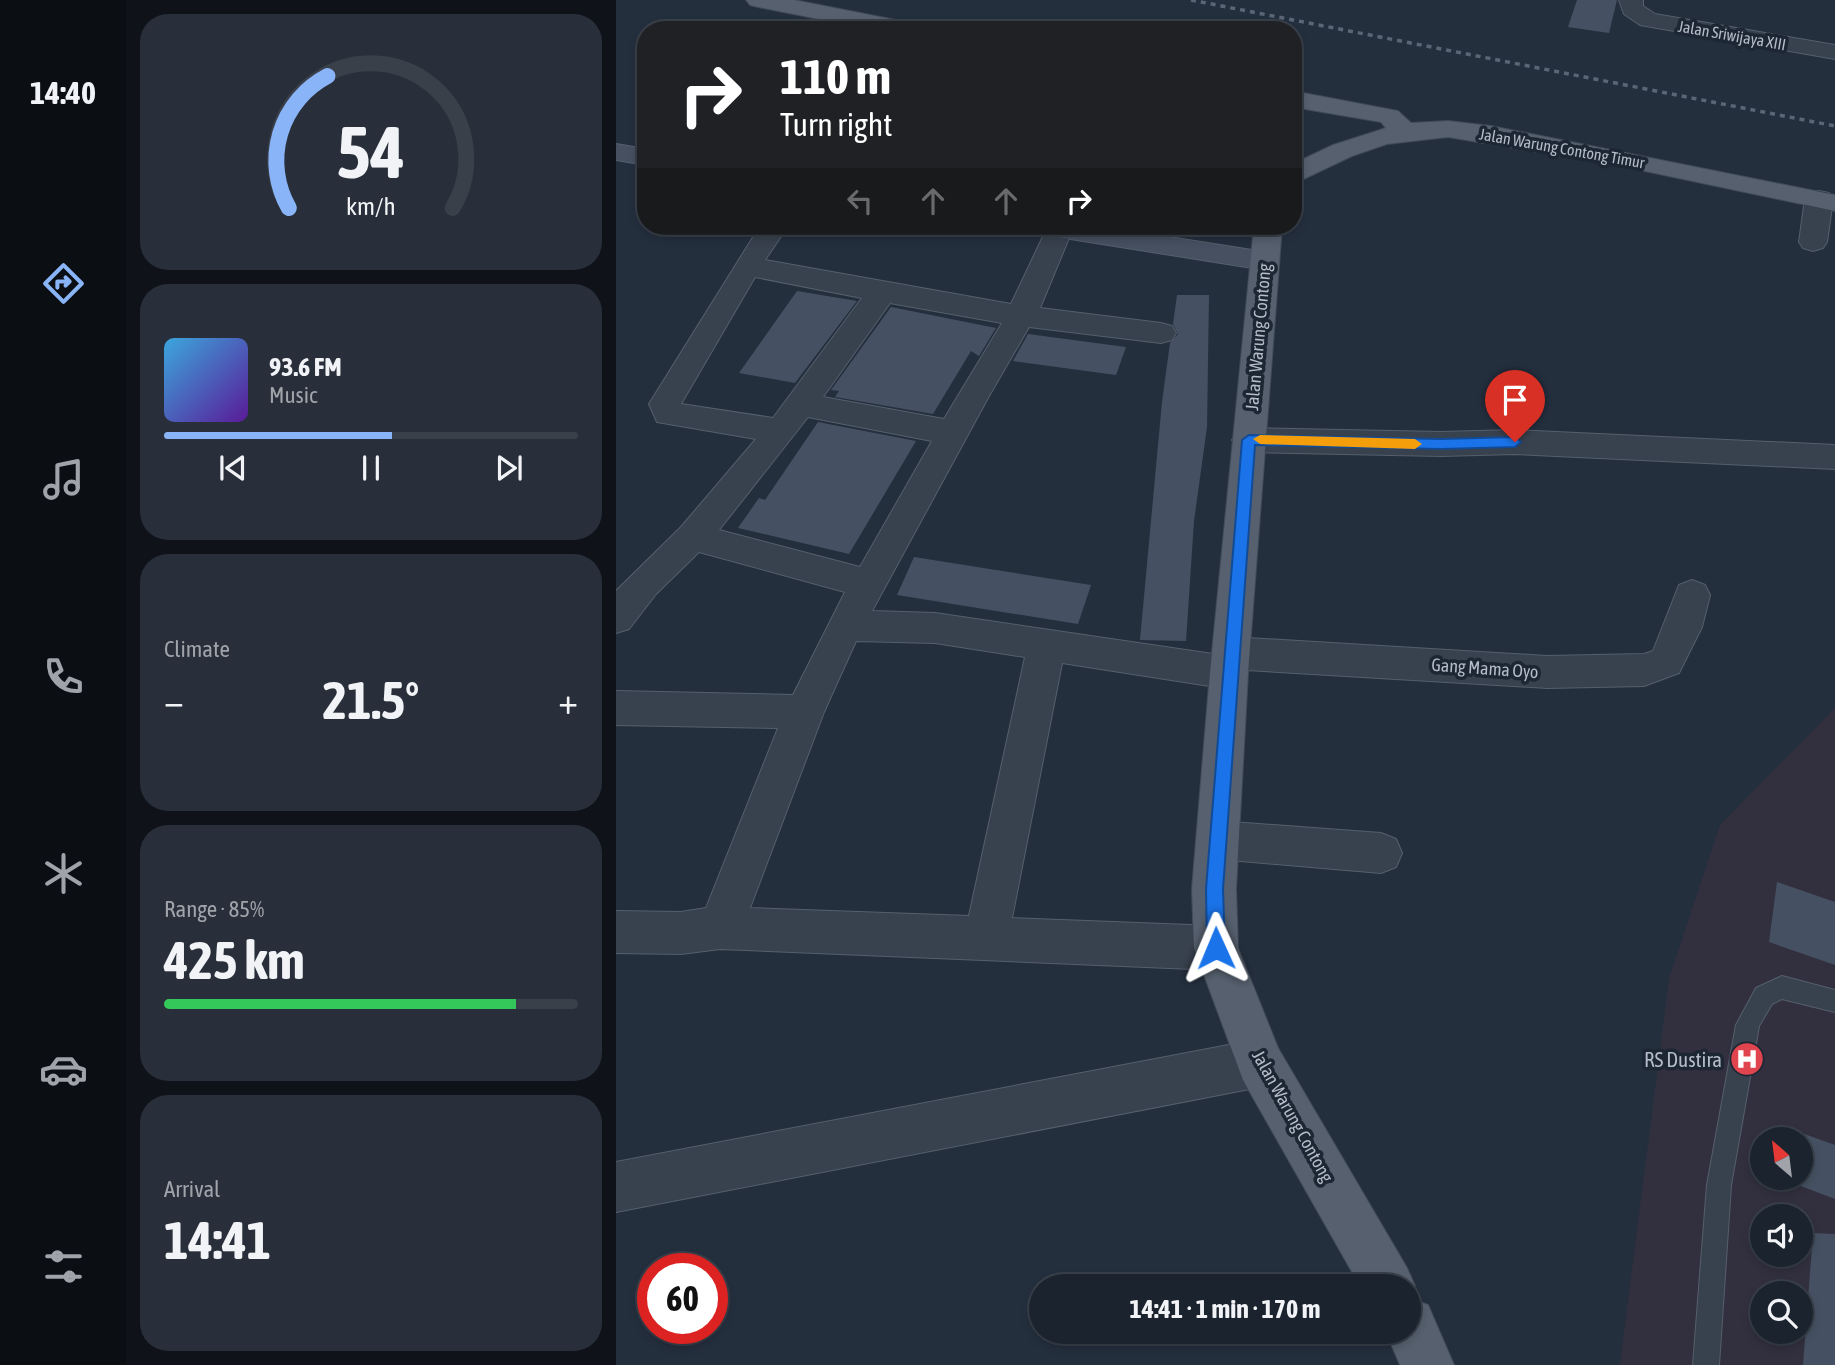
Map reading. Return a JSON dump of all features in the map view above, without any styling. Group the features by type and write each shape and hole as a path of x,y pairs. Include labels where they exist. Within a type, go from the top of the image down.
{"main road":[{"path":"758,0 865,21"},
{"path":"1302,101 1389,116 1406,132"},
{"name":"Jalan Warung Contong Timur","path":"1406,132 1458,129 1615,156 1827,201"},
{"path":"1302,172 1359,145 1406,132"},
{"path":"616,152 637,156"},
{"path":"1160,235 1267,243"},
{"name":"Jalan Warung Contong","path":"1267,243 1230,663 1214,889 1216,948 1260,1063 1382,1274"},
{"path":"1418,1344 1427,1365"}],"street":[{"name":"Jalan Sriwijaya XIII","path":"1632,5 1648,20 1835,52"},
{"path":"1813,242 1827,201"},
{"path":"768,235 747,266 666,404 665,410 668,414 781,431"},
{"path":"720,928 804,712 845,625 1021,316 1050,235"},
{"path":"747,266 1021,316 1161,333"},
{"path":"616,618 643,584 693,537 781,431 882,292"},
{"path":"799,404 953,433"},
{"path":"1249,440 1441,444 1515,442 1835,457"},
{"path":"693,537 868,584"},
{"name":"Gang Mama Oyo","path":"845,625 935,628 1047,645 1230,663 1547,671 1644,670 1666,662 1683,627 1692,595"},
{"path":"986,940 1047,645"},
{"path":"616,708 804,712"},
{"path":"1218,840 1381,853"},
{"path":"616,932 681,933 720,928 1216,948"},
{"path":"616,1187 1260,1063"}],"lane":[{"path":"1706,1365 1719,1185 1748,1025 1758,1001 1775,988 1785,987 1835,1001"}],"shaded area":[{"name":"RS Dustira","path":"1835,708 1835,1365 1620,1365 1669,979 1720,825"}],"building":[{"path":"1577,0 1617,0 1609,33 1568,27"},
{"path":"797,291 857,301 795,383 739,373"},
{"path":"1177,295 1209,295 1207,427 1194,521 1186,641 1140,640 1162,402 1170,343 1178,334 1173,324"},
{"path":"891,307 996,328 979,356 971,351 933,414 835,397 839,391 831,390"},
{"path":"1028,334 1126,347 1116,375 1013,361"},
{"path":"818,422 916,441 849,554 738,528 759,498 765,500"},
{"path":"914,557 1091,585 1078,624 897,595"},
{"path":"1777,882 1835,902 1835,965 1769,942"},
{"path":"1813,1137 1835,1145 1835,1199 1811,1190"},
{"path":"1813,1233 1835,1234 1835,1365 1803,1365 1805,1344 1813,1344 1813,1281 1809,1281 1810,1267 1813,1267"}],"railway":[{"path":"1191,0 1298,21"},
{"path":"1302,22 1835,126"}],"slow traffic":[{"path":"1260,439 1415,444"}],"place":[{"name":"RS Dustira","path":"1747,1059"}],"route":[{"path":"1216,948 1214,889 1249,440 1441,444 1515,442"}]}
